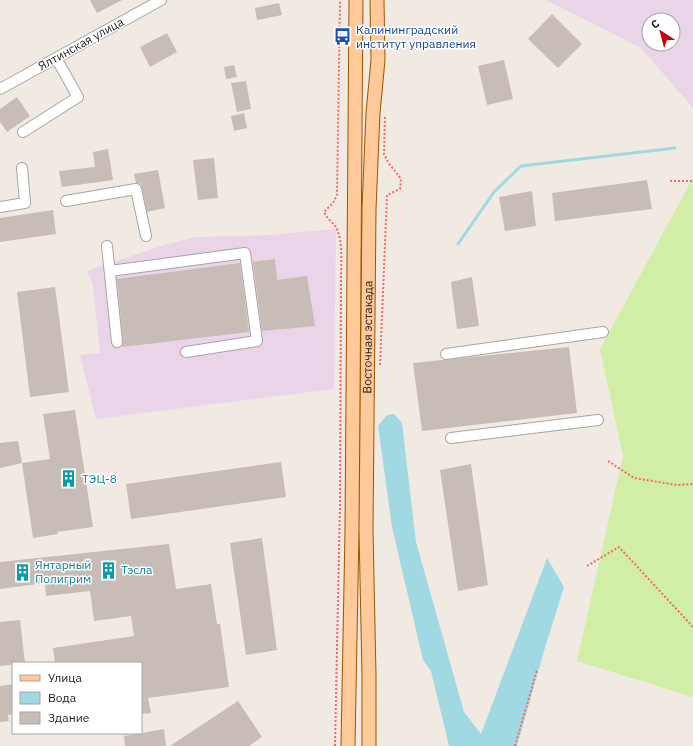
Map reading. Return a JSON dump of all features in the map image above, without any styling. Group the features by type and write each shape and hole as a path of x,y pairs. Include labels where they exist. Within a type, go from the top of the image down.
{"main road":[{"name":"Восточная эстакада","path":"348,746 348,675 352,530 356,0"},
{"name":"Восточная эстакада","path":"369,746 370,675 366,530 369,209 373,113 378,60 377,0"}],"street":[{"name":"Ялтинская улица","path":"0,88 161,0"},
{"path":"23,132 78,97 56,58"},
{"path":"0,207 25,203 22,168"},
{"path":"66,200 136,189 146,236"},
{"path":"107,246 117,342"},
{"path":"110,271 245,254 257,341 186,352"},
{"path":"446,354 603,332"},
{"path":"451,438 598,420"}],"path":[{"path":"335,746 335,659 340,503 340,241 337,228 327,218 324,212 333,203 337,195 340,0"},
{"path":"380,367 387,195 400,188 401,179 384,154 386,108"},
{"path":"670,181 693,181"},
{"path":"608,460 634,478 677,484 693,484"},
{"path":"587,566 619,547 693,627"},
{"path":"515,746 537,670"}],"shaded area":[{"path":"546,0 693,0 693,108 644,52 681,52 681,12 641,12 641,48"},
{"path":"336,229 334,389 96,419 80,355 100,353 93,285 87,271 164,245 196,237 270,235"}],"green space":[{"path":"693,178 693,697 577,661 623,456 600,349"}],"water":[{"path":"394,414 402,423 416,542 464,712 481,734 547,558 564,587 517,746 449,746 431,671 423,660 392,527 378,426 387,415"}],"building":[{"path":"90,0 122,0 97,13"},
{"path":"279,3 282,15 257,20 255,8"},
{"path":"552,14 582,44 558,68 528,39"},
{"path":"167,33 177,52 150,67 140,47"},
{"path":"504,60 513,99 487,105 478,66"},
{"path":"234,65 237,77 226,79 224,67"},
{"path":"246,81 251,109 237,112 231,83"},
{"path":"17,97 30,116 7,132 0,122 0,109"},
{"path":"244,113 247,128 234,131 231,116"},
{"path":"108,149 113,180 62,187 59,171 95,167 93,152"},
{"path":"214,158 218,198 198,200 193,160"},
{"path":"158,170 165,208 147,212 141,184 136,183 134,174"},
{"path":"647,180 652,209 555,221 552,193"},
{"path":"532,191 536,226 505,231 499,197"},
{"path":"53,210 56,234 0,242 0,218"},
{"path":"275,259 277,280 307,276 315,326 262,331 253,262"},
{"path":"240,263 249,332 122,347 123,341 117,279"},
{"path":"472,277 479,326 457,329 451,282"},
{"path":"55,287 69,392 30,397 17,292"},
{"path":"569,347 577,413 422,431 413,363"},
{"name":"ТЭЦ-8","path":"75,410 93,527 57,532 58,534 33,538 22,463 50,459 43,414"},
{"path":"18,441 22,463 0,468 0,443"},
{"path":"281,462 286,497 131,519 126,484"},
{"path":"471,464 488,585 458,591 440,470"},
{"path":"262,538 277,650 246,655 230,543"},
{"path":"169,544 176,589 211,584 217,624 220,624 229,687 148,698 151,713 142,714 142,662 55,662 53,648 134,636 131,616 94,621 90,591 46,596 45,583 0,589 0,562"},
{"path":"20,620 25,662 12,662 12,665 0,666 0,622"},
{"path":"12,684 12,714 8,715 9,721 0,722 0,686"},
{"path":"238,701 262,737 249,746 170,746"},
{"path":"164,729 166,746 125,746 124,736"}],"waterway":[{"path":"458,244 494,192 521,166 675,148"}],"place":[{"name":"Калининградский институт управления","path":"343,37"},
{"name":"ТЭЦ-8","path":"69,479"},
{"name":"Тэсла","path":"108,570"},
{"name":"Янтарный Полигрим","path":"22,572"}]}
